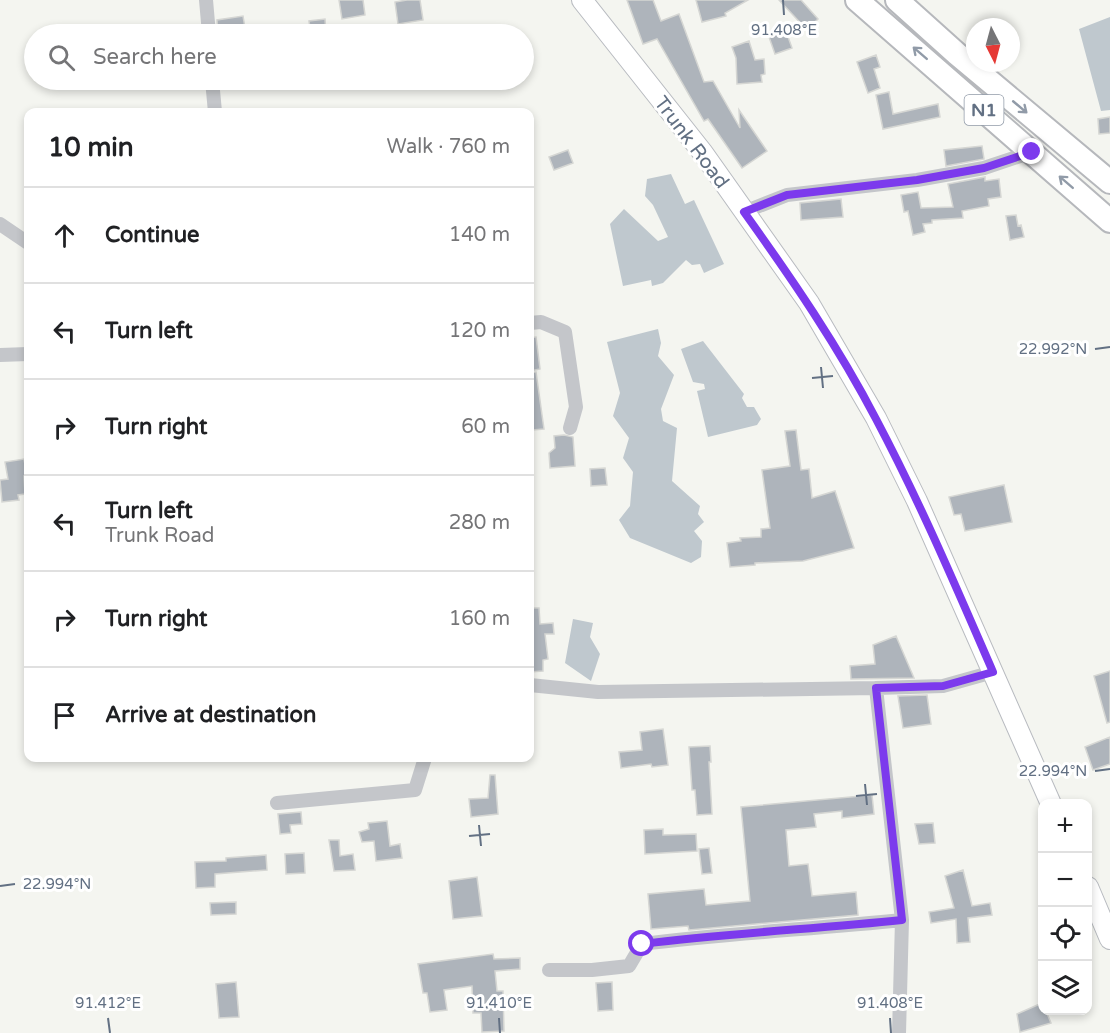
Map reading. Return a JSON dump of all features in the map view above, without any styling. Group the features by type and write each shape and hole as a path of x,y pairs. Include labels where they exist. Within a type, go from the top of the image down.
{"highway":[{"name":"N1","path":"857,0 1110,221"},
{"name":"N1","path":"897,0 957,54 1107,175"}],"main road":[{"name":"Trunk Road","path":"582,0 703,153 809,303 876,418 917,501 1049,799"},
{"path":"1092,897 1110,939"}],"street":[{"path":"206,0 208,24"},
{"path":"213,90 215,108"},
{"path":"744,212 787,195 917,180 984,168 1032,152"},
{"path":"0,224 24,240"},
{"path":"534,322 541,321 564,332 576,407 570,428"},
{"path":"0,355 24,354"},
{"path":"534,685 598,693 876,688 943,686 993,672"},
{"path":"876,688 902,920 899,1033"},
{"path":"277,803 415,790 424,762"},
{"path":"549,970 592,970 629,966 642,944 902,920"}],"shaded area":[{"path":"1110,17 1110,110 1101,111 1079,29"},
{"path":"671,174 685,204 694,200 724,264 704,273 700,264 692,265 686,260 663,283 652,286 651,280 623,286 610,224 624,209 658,241 668,237 653,205 645,196 647,179"},
{"path":"658,329 661,343 658,356 674,375 661,409 663,421 677,428 672,481 700,506 698,514 704,522 694,531 702,541 701,557 691,563 630,538 619,520 630,506 633,472 623,458 629,438 613,416 620,393 607,342"},
{"path":"703,341 744,394 742,398 747,407 754,407 761,419 757,425 708,437 697,391 705,389 704,384 693,382 681,349"},
{"path":"573,619 593,623 590,637 600,654 591,681 565,663"}],"building":[{"path":"339,0 363,0 365,15 342,19"},
{"path":"420,0 423,20 398,24 395,2"},
{"path":"627,0 653,0 661,21 679,14 704,82 713,81 740,128 739,110 767,151 742,168 708,119 704,121 657,39 643,44"},
{"path":"696,0 748,0 725,13 726,16 702,22"},
{"path":"779,0 801,0 818,19 807,30"},
{"path":"243,16 244,24 217,24 217,20"},
{"path":"325,19 325,24 309,24 309,21"},
{"path":"786,31 792,48 775,54 769,37"},
{"path":"749,41 755,60 764,59 765,74 761,75 762,82 737,84 736,58 732,47"},
{"path":"876,55 880,67 874,69 880,88 868,93 857,62"},
{"path":"889,92 893,114 938,104 940,117 883,129 876,95"},
{"path":"1110,117 1110,133 1099,134 1098,119"},
{"path":"982,146 984,159 946,166 944,150"},
{"path":"568,150 573,163 554,170 549,157"},
{"path":"985,177 985,181 999,179 1001,197 988,199 989,206 962,211 963,218 932,220 932,223 923,224 925,232 913,235 908,211 904,212 901,195 918,192 921,208 953,207 948,184"},
{"path":"841,199 843,217 801,220 800,203"},
{"path":"1016,215 1018,226 1021,225 1024,237 1010,240 1006,216"},
{"path":"534,337 536,337 540,369 534,370"},
{"path":"534,372 536,372 544,429 534,430"},
{"path":"796,430 801,470 809,469 812,498 835,491 854,548 803,561 755,563 755,565 730,567 727,543 741,541 740,538 761,537 761,529 770,528 762,470 790,466 785,431"},
{"path":"554,436 573,437 575,466 550,468 549,453 555,448"},
{"path":"24,459 24,494 18,495 19,500 2,502 0,480 8,479 5,462"},
{"path":"605,468 607,485 591,486 590,469"},
{"path":"1004,485 1012,522 965,531 961,514 954,515 949,497"},
{"path":"534,608 539,608 540,624 553,623 554,634 545,634 548,659 543,660 543,671 534,672"},
{"path":"896,636 914,678 851,679 850,666 875,664 873,645"},
{"path":"1110,671 1110,722 1107,723 1094,676"},
{"path":"927,695 931,724 903,728 898,696"},
{"path":"663,729 668,765 652,767 651,764 621,768 619,752 642,750 640,732"},
{"path":"1110,737 1110,764 1093,770 1085,747"},
{"path":"710,746 712,814 697,815 695,790 692,790 689,747"},
{"path":"490,775 495,775 498,814 471,817 469,799 488,798"},
{"path":"872,795 874,814 842,818 842,811 814,814 816,827 786,830 789,866 808,864 812,896 856,892 858,915 689,930 688,926 651,929 648,894 704,889 706,905 750,901 741,807"},
{"path":"301,812 302,824 290,825 291,833 280,834 278,814"},
{"path":"387,821 390,846 400,844 402,858 376,861 374,841 362,842 359,832 369,829 368,823"},
{"path":"933,823 935,843 919,844 915,824"},
{"path":"663,829 663,835 696,834 697,851 645,854 644,830"},
{"path":"329,840 339,840 340,856 353,854 355,870 334,871"},
{"path":"709,848 712,873 702,874 699,849"},
{"path":"304,853 305,873 286,874 285,854"},
{"path":"266,855 267,870 215,874 215,887 196,888 195,862 226,861 226,858"},
{"path":"963,870 972,906 990,903 992,915 968,918 970,942 957,943 956,919 931,923 929,912 954,908 945,876"},
{"path":"477,877 482,916 453,919 449,881"},
{"path":"236,902 236,914 211,915 210,903"},
{"path":"493,954 494,959 520,958 520,969 495,971 497,991 503,991 504,1031 482,1032 481,1013 473,1013 472,986 444,990 447,1010 430,1012 427,993 423,993 418,964"},
{"path":"236,982 239,1017 219,1018 216,984"},
{"path":"612,982 613,1010 598,1011 596,983"},
{"path":"1038,1005 1038,1015 1048,1015 1051,1023 1020,1032 1017,1014"}],"route":[{"path":"642,944 902,920 876,688 943,686 993,672 917,501 876,418 809,303 744,212 787,195 917,180 984,168 1032,152"}]}
